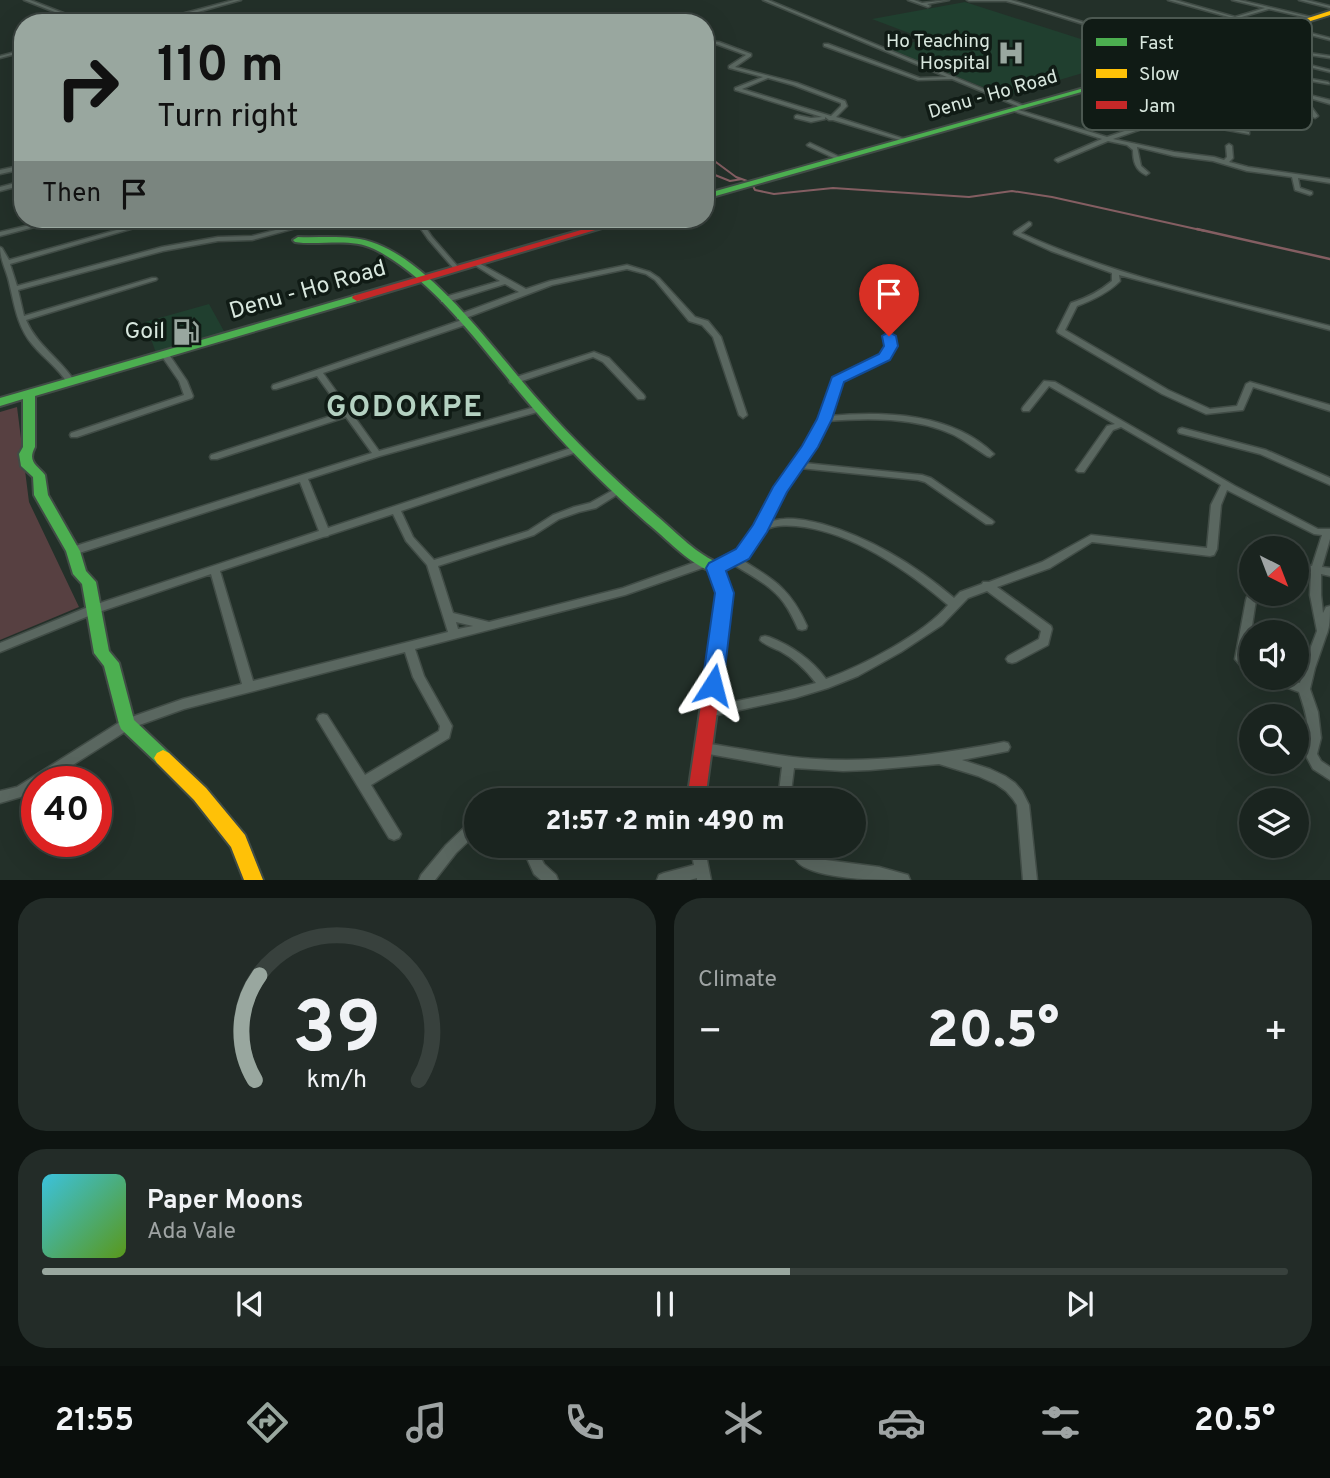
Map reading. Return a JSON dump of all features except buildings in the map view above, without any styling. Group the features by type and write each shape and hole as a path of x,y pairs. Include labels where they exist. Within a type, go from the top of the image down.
{"main road":[{"name":"Denu - Ho Road","path":"1313,18 1330,13"},
{"name":"Denu - Ho Road","path":"714,194 1082,90"},
{"name":"Denu - Ho Road","path":"0,402 597,228"},
{"path":"298,240 375,246 423,279 538,409 618,491 710,565 724,593 698,788"},
{"path":"29,394 29,447 25,454 27,466 39,475 41,495 73,551 75,564 89,582 102,653 111,663 127,724 200,794 237,841 254,880"}],"street":[{"path":"26,0 63,14"},
{"path":"189,14 239,0"},
{"path":"765,0 954,78 1019,109 1107,139 1225,162 1247,169 1330,181"},
{"path":"910,0 929,7"},
{"path":"922,5 947,0"},
{"path":"969,0 1006,0 1082,21"},
{"path":"1170,0 1235,18 1269,9"},
{"path":"1180,3 1192,0"},
{"path":"1234,0 1313,18"},
{"path":"1301,0 1330,7"},
{"path":"1312,34 1330,39"},
{"path":"714,42 749,57 731,67 795,84 843,102 845,106 828,118 811,120 797,117"},
{"path":"826,45 920,79 954,78"},
{"path":"1312,55 1330,57"},
{"path":"1312,66 1330,71"},
{"path":"767,77 737,89 905,140"},
{"path":"1312,80 1328,83"},
{"path":"1312,98 1330,102"},
{"path":"1312,112 1315,116"},
{"path":"1058,160 1134,130"},
{"path":"1232,130 1247,133"},
{"path":"810,145 840,159"},
{"path":"1130,145 1136,149 1135,158 1139,169 1146,173"},
{"path":"1225,162 1230,158 1229,146"},
{"path":"1295,175 1297,189 1310,193"},
{"path":"1029,224 1016,233 1053,250 1115,272 1330,328"},
{"path":"0,234 25,228"},
{"path":"9,262 130,228"},
{"path":"14,289 162,249 218,239 252,238 291,228"},
{"path":"423,228 457,269"},
{"path":"0,249 9,262 23,319 33,341 63,366 71,382"},
{"path":"475,263 503,282 525,292"},
{"path":"276,387 462,320 550,283 627,267 648,273 657,279 692,319 705,323 717,337 743,415"},
{"path":"1115,272 1116,281 1097,297 1074,305 1061,331 1165,392 1209,412 1240,408 1250,384 1330,408"},
{"path":"23,319 154,279"},
{"path":"444,300 503,282"},
{"path":"0,797 20,792 127,724 183,704 487,624 625,591 734,560 761,527 779,491 824,419 838,380 885,357 891,346 889,336"},
{"path":"513,381 594,354 606,359 641,397"},
{"path":"74,435 189,396 183,380 165,355"},
{"path":"319,373 377,454"},
{"path":"1026,409 1041,388 1049,383 1232,488 1317,532 1329,534 1319,554 1314,597 1324,634"},
{"path":"73,551 377,454 538,409"},
{"path":"214,457 348,414"},
{"path":"824,419 881,417 941,428 968,439 989,454"},
{"path":"1081,470 1110,428 1122,424"},
{"path":"1182,431 1263,453 1330,482"},
{"path":"0,648 92,610 577,449"},
{"path":"798,464 919,477 928,480 989,522"},
{"path":"303,478 325,534"},
{"path":"708,712 824,685 863,668 940,621 953,603 964,595 1046,565 1091,538 1210,552 1216,505 1223,489 1232,488"},
{"path":"432,564 531,533 556,517 593,506 618,491"},
{"path":"396,510 409,539 432,564 454,634"},
{"path":"761,527 780,522 811,524 868,545 953,603"},
{"path":"734,560 783,592 793,603 802,626"},
{"path":"1309,569 1330,572"},
{"path":"215,571 249,687"},
{"path":"987,585 1047,629 1044,642 1012,659"},
{"path":"1309,668 1324,634 1330,610"},
{"path":"448,616 487,624"},
{"path":"765,640 790,650 804,660 824,685"},
{"path":"364,782 445,734 446,726 419,677 408,646"},
{"path":"1304,690 1312,712 1315,738 1311,754 1317,765 1330,774"},
{"path":"323,719 394,834"},
{"path":"703,748 789,762 835,764 941,760 1004,747"},
{"path":"941,760 1007,783 1020,796 1030,880"},
{"path":"786,788 789,762"},
{"path":"426,880 464,837"},
{"path":"534,858 539,869 551,880"},
{"path":"805,858 808,862 828,867 886,872 903,880"},
{"path":"664,880 702,875"}],"shaded area":[{"name":"Ho Teaching Hospital","path":"965,2 1082,39 1082,73 1005,96 887,49 925,39 872,19"},
{"path":"209,304 225,333 156,353 145,322"},
{"path":"17,407 29,502 79,607 0,640 0,412"}],"waterway":[{"path":"714,161 742,179"},
{"path":"714,175 730,181 742,179"},
{"path":"742,179 750,182"},
{"path":"753,186 755,190 774,194 833,188 969,197 1012,191 1052,197 1205,231"},
{"path":"1197,229 1330,259"}],"traffic: fast":[{"path":"714,194 1082,90"},
{"path":"298,240 349,241 377,247 401,262 448,303 588,461 704,563 716,568 725,593 719,637"},
{"path":"0,402 357,298"},
{"path":"29,394 29,447 25,454 27,466 39,475 41,495 73,551 80,574 89,582 102,653 111,663 127,724 163,758"}],"traffic: slow":[{"path":"1312,19 1330,13"},
{"path":"163,758 200,794 238,841 254,880"}],"traffic: jam":[{"path":"357,298 597,228"},
{"path":"698,788 719,637"}],"place":[{"name":"Ho Teaching Hospital","path":"1011,53"},
{"name":"Goil","path":"186,332"}],"district":[{"name":"GODOKPE","path":"405,408"}],"route":[{"path":"713,685 724,593 716,568 742,554 761,527 779,491 810,447 824,419 838,380 885,357 891,346 889,336"}]}
